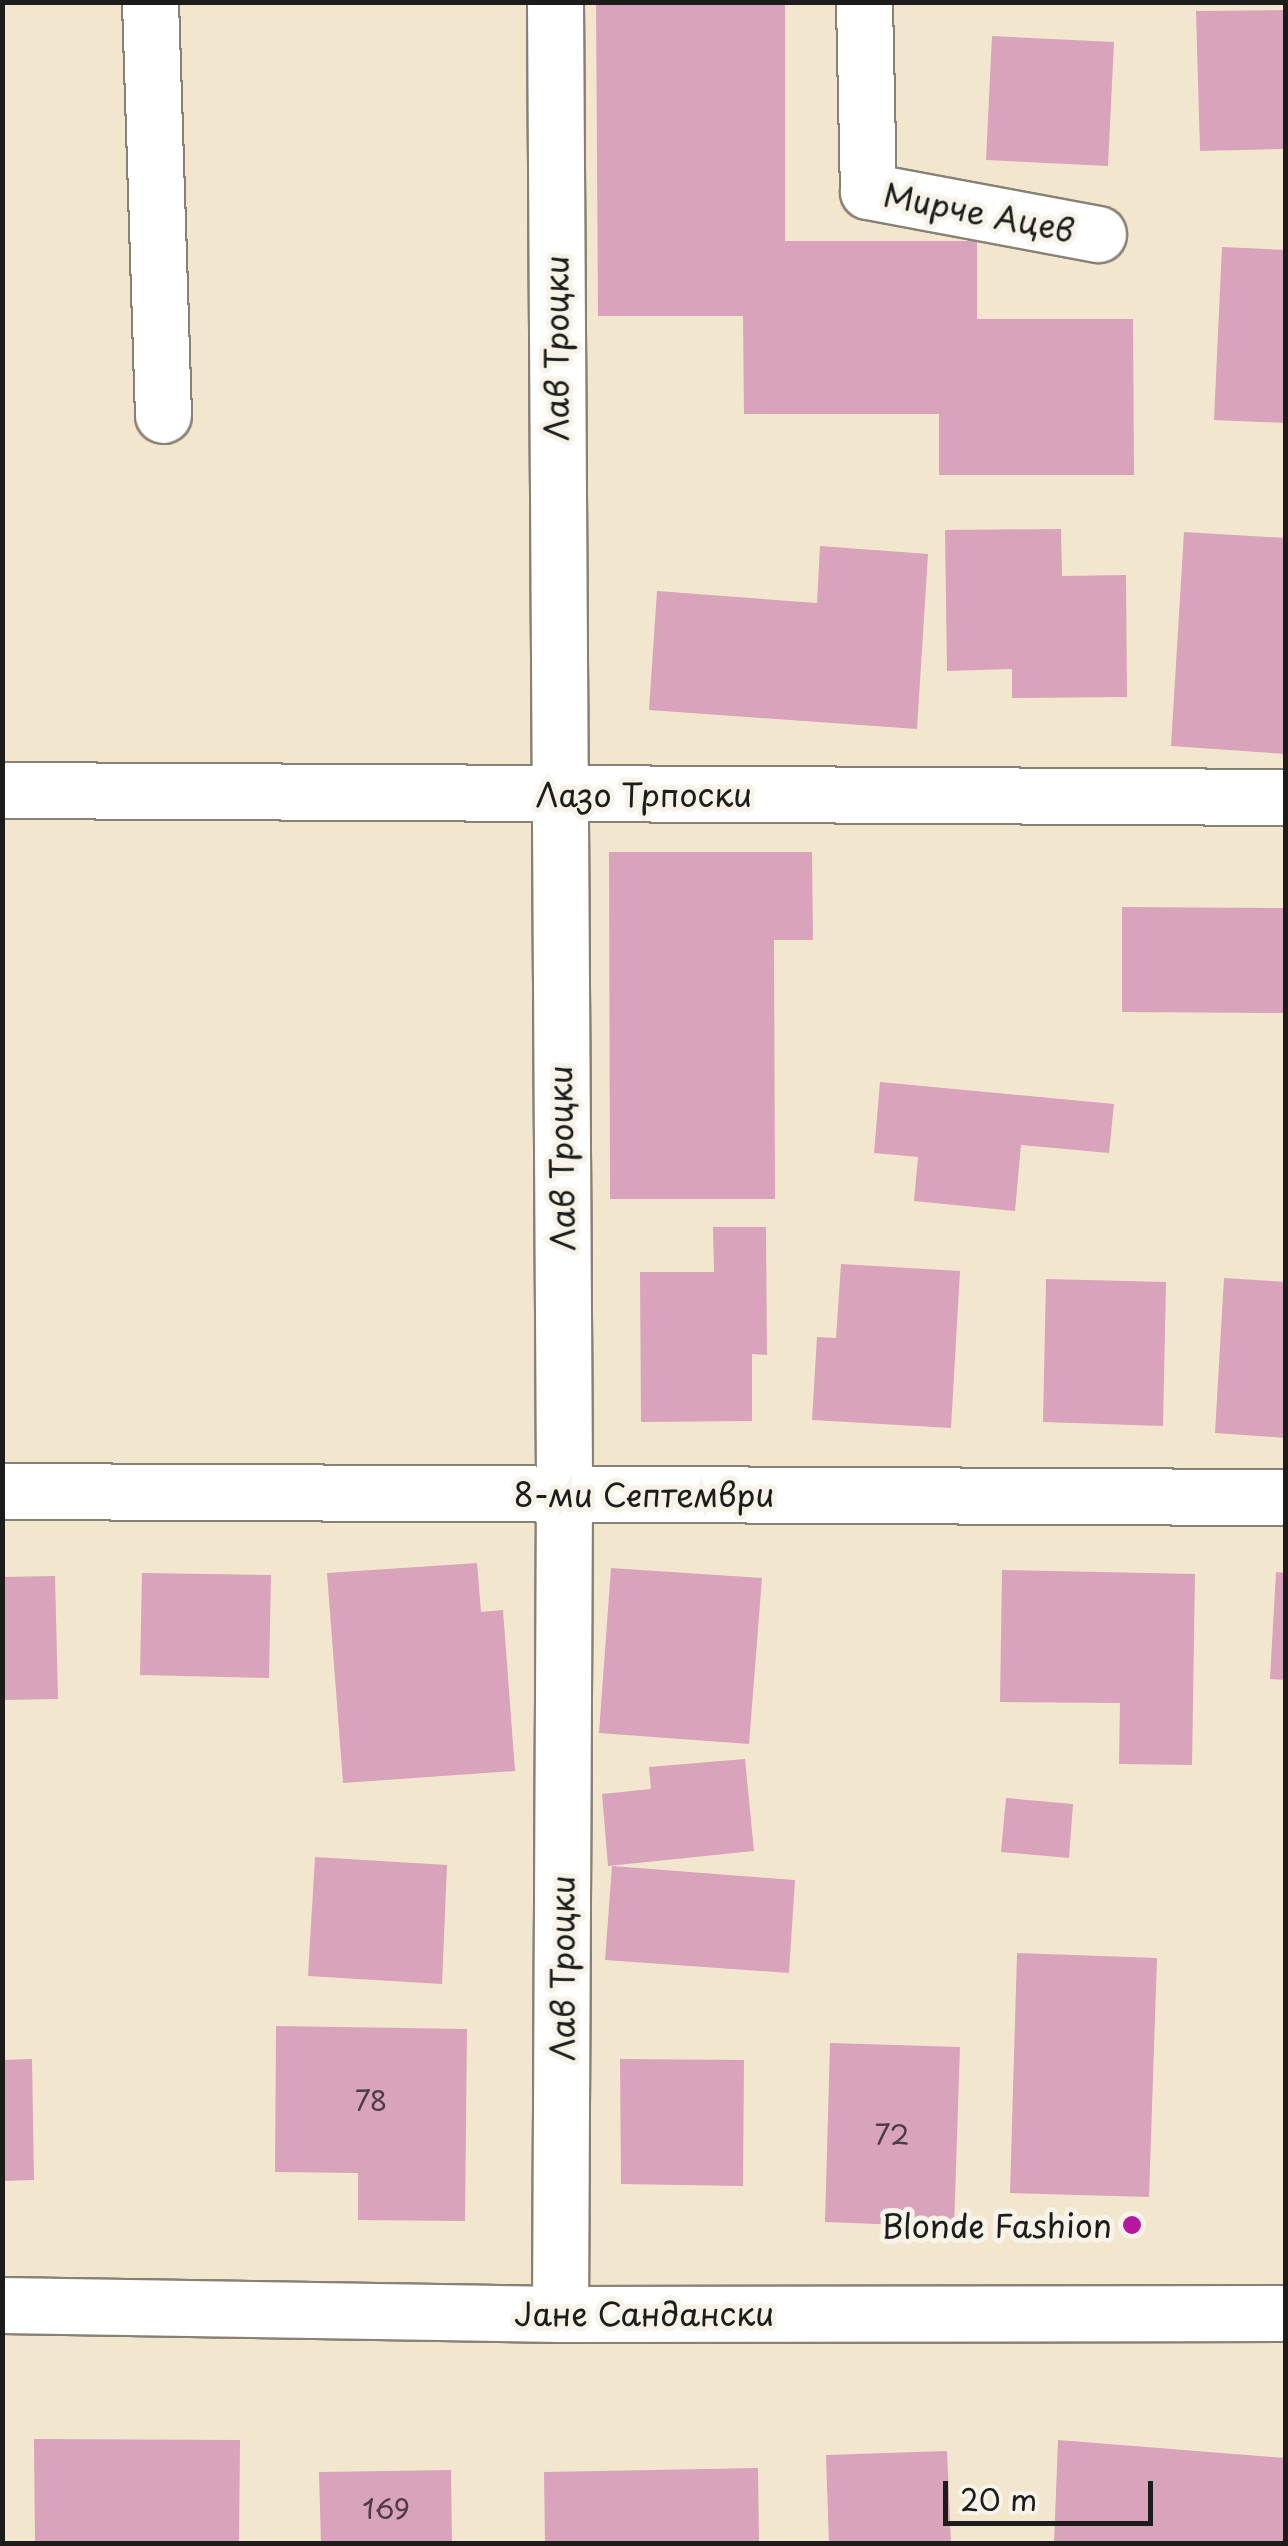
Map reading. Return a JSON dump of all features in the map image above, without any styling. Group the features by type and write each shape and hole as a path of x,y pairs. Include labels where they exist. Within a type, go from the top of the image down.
{"street":[{"path":"150,2 163,415"},
{"name":"Лав Троцки","path":"555,2 564,1494 560,2314"},
{"name":"Мирче Ацев","path":"864,2 868,191 1098,234"},
{"name":"Лазо Трпоски","path":"2,790 1286,797"},
{"name":"8-ми Септември","path":"2,1490 1286,1497"},
{"name":"Јане Сандански","path":"2,2305 560,2314 1286,2312"}],"building":[{"path":"596,2 785,2 785,241 977,241 977,319 1133,319 1134,475 939,475 939,414 744,414 743,316 598,316"},
{"path":"1286,10 1286,149 1200,151 1196,11"},
{"path":"992,36 1114,42 1108,166 986,160"},
{"path":"1222,247 1286,250 1286,423 1214,420"},
{"path":"1061,529 1062,576 1126,575 1127,697 1012,698 1012,669 947,671 945,530"},
{"path":"1184,532 1286,538 1286,754 1171,746"},
{"path":"820,546 928,554 917,729 649,710 657,591 817,603"},
{"path":"609,852 812,852 813,940 774,940 775,1199 610,1199"},
{"path":"1122,907 1286,908 1286,1013 1122,1012"},
{"path":"880,1082 1114,1104 1109,1153 1021,1145 1015,1211 914,1201 918,1157 874,1153"},
{"path":"713,1227 766,1227 767,1355 752,1354 752,1421 641,1422 640,1272 714,1272"},
{"path":"841,1264 960,1271 951,1428 812,1420 817,1337 836,1338"},
{"path":"1224,1278 1286,1282 1286,1438 1215,1433"},
{"path":"1046,1279 1166,1282 1163,1426 1043,1422"},
{"path":"477,1563 481,1612 503,1610 515,1771 343,1783 327,1573"},
{"path":"611,1568 762,1578 749,1744 599,1733"},
{"path":"1002,1570 1195,1574 1192,1765 1119,1764 1120,1703 1000,1702"},
{"path":"1276,1572 1286,1573 1286,1680 1270,1679"},
{"path":"142,1573 271,1575 269,1678 140,1675"},
{"path":"55,1576 58,1699 2,1700 2,1577"},
{"path":"745,1759 754,1851 608,1866 602,1794 651,1789 649,1767"},
{"path":"1006,1798 1073,1804 1069,1858 1001,1852"},
{"path":"315,1857 447,1865 442,1984 308,1976"},
{"path":"612,1866 795,1880 789,1973 605,1960"},
{"path":"1017,1953 1157,1958 1149,2197 1010,2193"},
{"path":"276,2026 467,2029 465,2221 358,2220 358,2173 275,2172"},
{"path":"830,2043 960,2047 954,2227 825,2222"},
{"path":"32,2059 34,2180 2,2181 2,2060"},
{"path":"620,2059 744,2060 743,2186 621,2184"},
{"path":"34,2439 240,2440 239,2544 35,2544"},
{"path":"1058,2440 1286,2458 1283,2544 1054,2544"},
{"path":"947,2451 951,2544 829,2544 826,2455"},
{"path":"758,2468 759,2544 545,2544 544,2472"},
{"path":"451,2470 452,2544 321,2544 319,2472"}],"place":[{"name":"Blonde Fashion","path":"1132,2225"}]}
